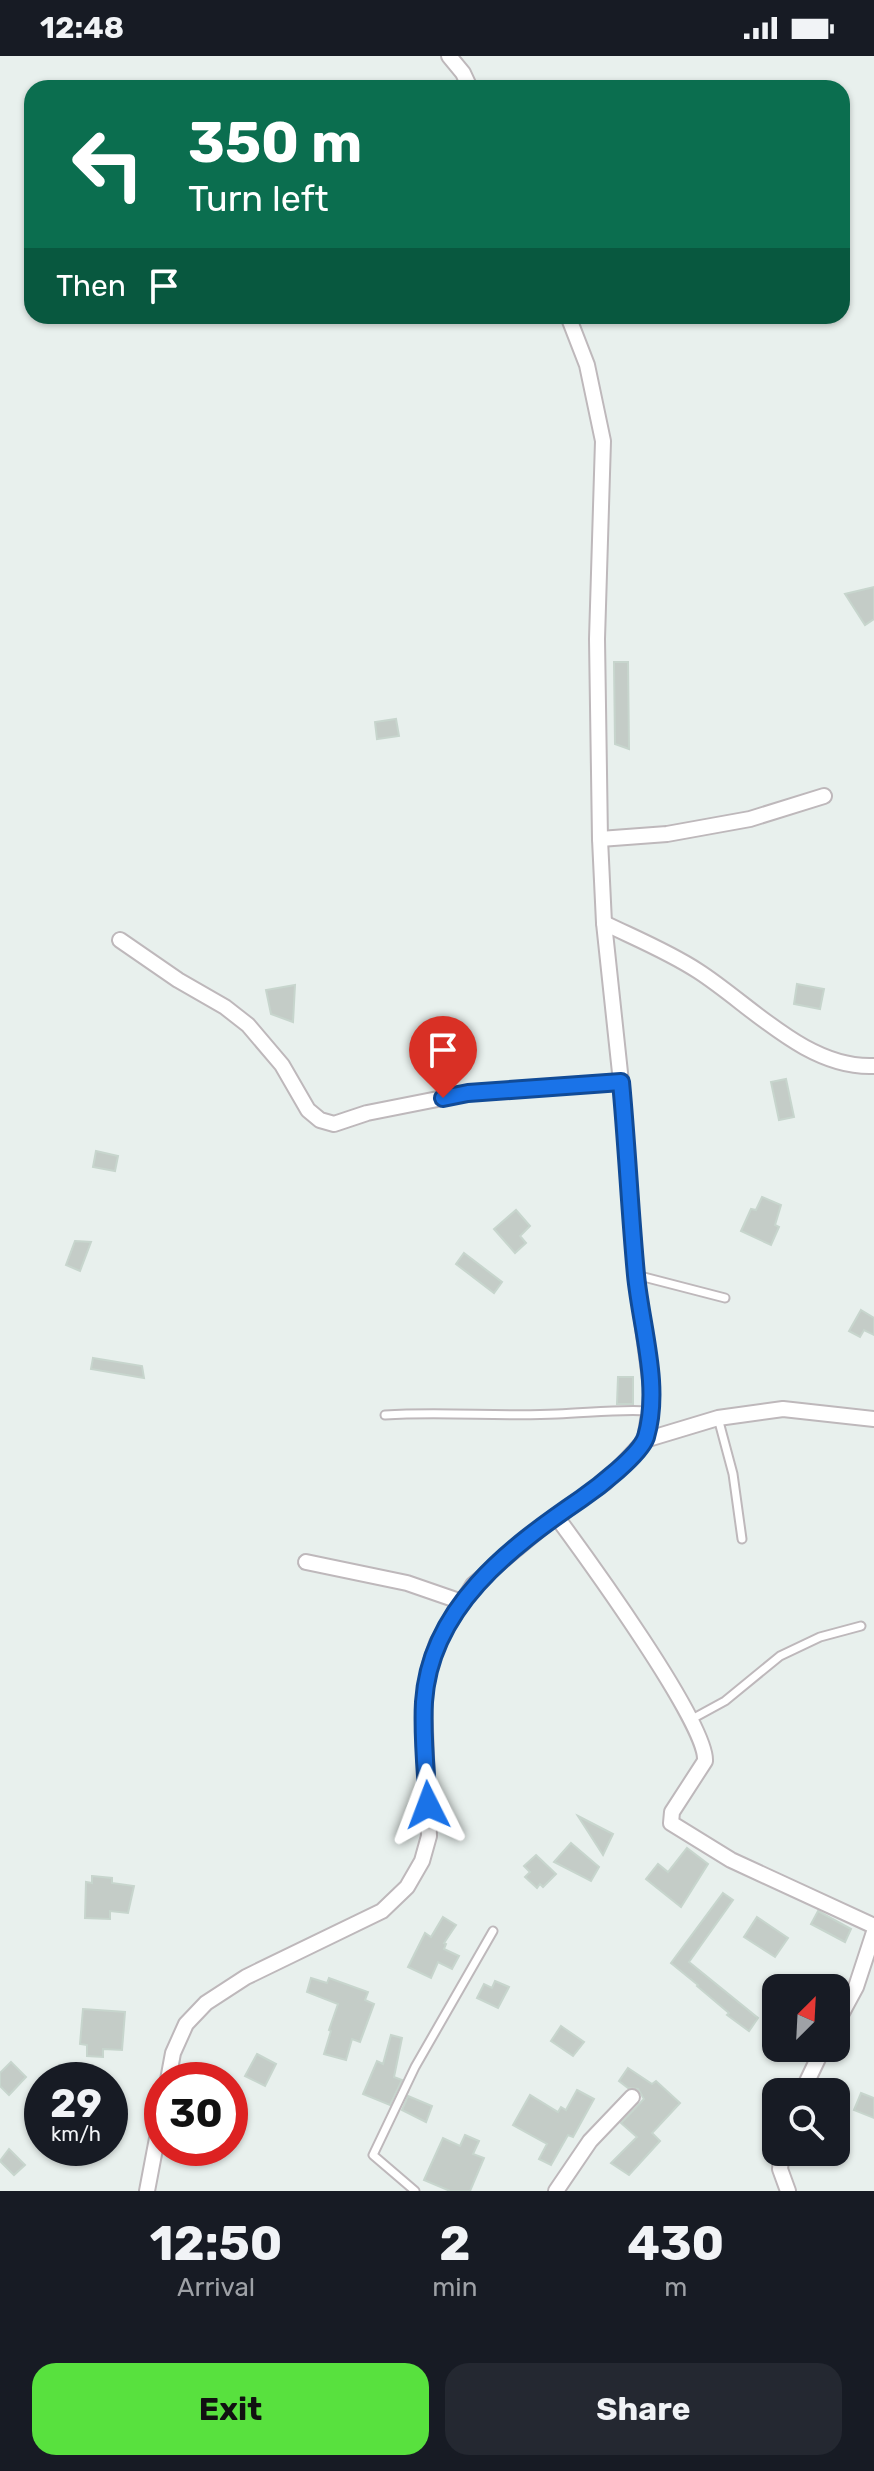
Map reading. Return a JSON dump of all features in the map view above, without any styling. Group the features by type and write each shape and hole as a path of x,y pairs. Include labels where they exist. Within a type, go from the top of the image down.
{"street":[{"path":"449,56 466,80"},
{"path":"571,324 587,365 603,441 597,639 600,839 604,923 621,1082 636,1275 652,1394 645,1440"},
{"path":"600,839 667,834 750,819 824,796"},
{"path":"604,923 697,970 794,1040 828,1060 862,1067 874,1066"},
{"path":"120,940 248,1025 282,1065 308,1110 320,1120 334,1124 367,1113 468,1093 621,1082"},
{"path":"171,2062 186,2024 206,2003 246,1977 382,1911 407,1887 422,1861 429,1836 424,1701 430,1664 437,1643 473,1585 556,1516 606,1482 645,1440 718,1418 783,1409 874,1419"},
{"path":"556,1516 594,1568 692,1719 705,1761 672,1812 671,1823 731,1860 874,1929 850,1998"},
{"path":"306,1562 407,1583 462,1602"},
{"path":"556,2191 590,2141 632,2097"},
{"path":"147,2191 152,2166"},
{"path":"780,2166 788,2191"}],"lane":[{"path":"636,1275 725,1298"},
{"path":"385,1415 430,1412 556,1414 621,1409 649,1411"},
{"path":"718,1418 733,1474 742,1539"},
{"path":"692,1719 725,1701 780,1656 820,1637 861,1626"},
{"path":"415,2191 373,2155 415,2067 493,1931"}],"building":[{"path":"874,587 874,619 865,625 845,594"},
{"path":"614,662 628,662 629,749 615,744"},
{"path":"396,719 399,736 377,739 375,722"},
{"path":"797,984 824,989 820,1009 794,1004"},
{"path":"295,985 293,1022 271,1014 266,990"},
{"path":"786,1079 794,1117 779,1120 771,1082"},
{"path":"96,1151 118,1156 115,1171 93,1167"},
{"path":"762,1197 781,1205 775,1225 779,1227 771,1245 741,1231 751,1209 756,1210"},
{"path":"516,1210 530,1226 520,1236 526,1243 515,1253 494,1229"},
{"path":"75,1241 91,1242 80,1271 66,1265"},
{"path":"464,1253 502,1282 494,1293 456,1264"},
{"path":"861,1310 874,1318 874,1335 864,1330 860,1337 849,1331"},
{"path":"93,1358 142,1366 144,1378 91,1369"},
{"path":"618,1377 633,1377 633,1404 617,1404"},
{"path":"578,1816 613,1834 603,1855"},
{"path":"571,1843 599,1867 591,1881 554,1862"},
{"path":"687,1848 708,1864 681,1907 646,1879 658,1864 668,1872"},
{"path":"536,1855 556,1874 543,1887 540,1884 537,1888 525,1877 530,1872 524,1866"},
{"path":"92,1876 112,1878 112,1883 134,1886 128,1913 110,1911 110,1919 85,1918 86,1882 92,1883"},
{"path":"723,1893 733,1900 689,1962 758,2018 749,2031 671,1963"},
{"path":"818,1911 851,1929 845,1942 811,1924"},
{"path":"443,1917 456,1925 444,1943 444,1949 459,1956 452,1969 438,1962 431,1978 408,1967 425,1933 431,1937"},
{"path":"757,1917 788,1938 775,1957 744,1937"},
{"path":"311,1978 327,1983 329,1978 368,1992 365,2000 374,2004 360,2042 352,2039 346,2060 324,2054 338,2004 307,1992"},
{"path":"495,1981 509,1987 498,2008 477,1998 484,1984 492,1988"},
{"path":"83,2009 125,2012 122,2050 103,2049 103,2057 87,2056 87,2045 80,2044"},
{"path":"561,2026 584,2042 573,2056 551,2041"},
{"path":"391,2035 402,2038 394,2077 402,2080 390,2105 363,2094 377,2061 383,2064"},
{"path":"257,2054 276,2064 265,2086 248,2078 248,2070"},
{"path":"11,2062 24,2075 24,2079 9,2095 0,2086 0,2073"},
{"path":"628,2068 652,2084 656,2081 680,2103 652,2133 660,2141 629,2175 611,2163 637,2137 621,2123 644,2099 638,2089 628,2088 619,2081"},
{"path":"577,2090 594,2099 573,2137 568,2135 551,2165 539,2159 547,2144 513,2125 530,2095 558,2112 561,2107 566,2110"},
{"path":"861,2093 874,2098 874,2118 854,2110"},
{"path":"408,2096 432,2106 426,2122 402,2110"},
{"path":"465,2135 479,2141 473,2154 484,2158 470,2191 450,2191 424,2180 443,2138 460,2146"},
{"path":"9,2149 24,2166 14,2175 0,2161"}],"route":[{"path":"428,1805 424,1701 437,1643 473,1585 556,1516 606,1482 645,1440 652,1394 636,1275 621,1082 468,1093 443,1098"}]}
